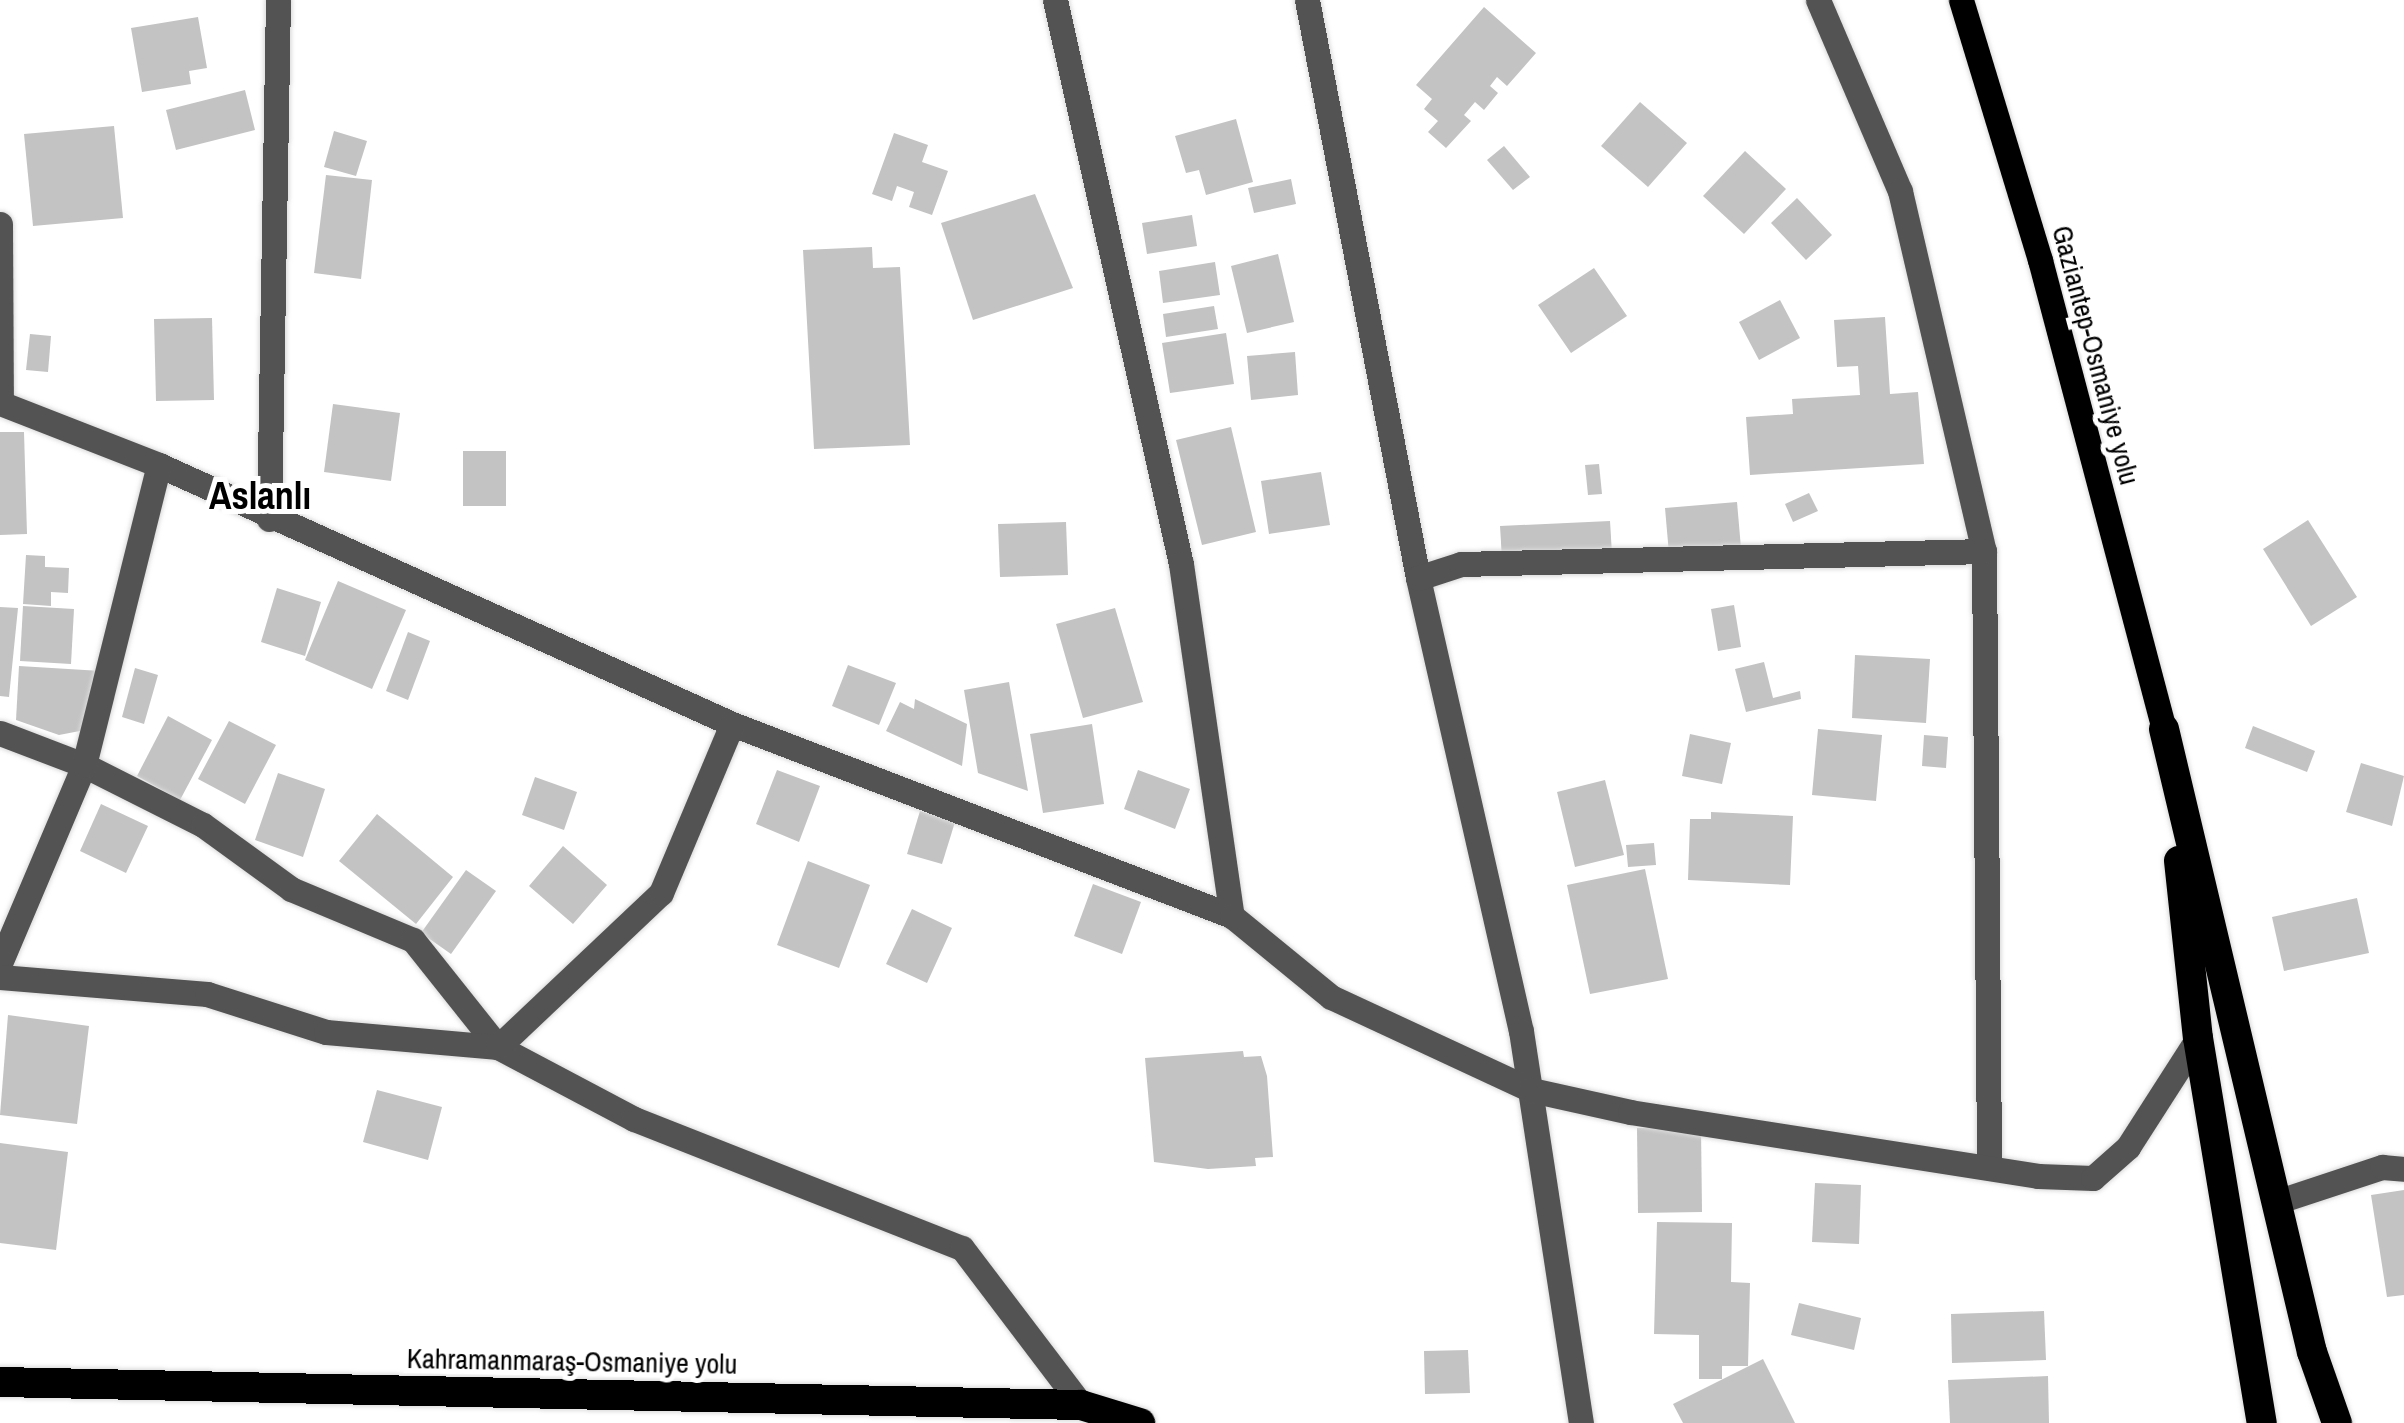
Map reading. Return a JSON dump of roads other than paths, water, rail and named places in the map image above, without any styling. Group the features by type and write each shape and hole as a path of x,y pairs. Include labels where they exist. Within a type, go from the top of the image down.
{"highway":[{"path":"2164,729 2198,1038 2262,1423"},
{"path":"2164,729 2312,1352 2337,1423"},
{"name":"Kahramanmaraş-Osmaniye yolu","path":"0,1382 1081,1405 1140,1423"}],"main road":[{"name":"Gaziantep-Osmaniye yolu","path":"1960,0 2040,260 2164,729"}],"street":[{"path":"268,520 278,0"},
{"path":"1054,0 1181,564 1232,916"},
{"path":"1307,0 1418,578 1531,1090 1582,1423"},
{"path":"1818,0 1900,191 1984,550 1989,1166"},
{"path":"0,224 1,403 159,465 268,520 732,724 1232,916 1332,998 1531,1090 1630,1112 2092,1178 2128,1146 2198,1038"},
{"path":"0,964 84,765 159,465"},
{"path":"1418,578 1460,564 1984,550"},
{"path":"498,1047 661,893 732,724"},
{"path":"0,733 84,765 202,825 292,889 413,940 498,1047"},
{"path":"0,977 208,994 326,1032 498,1047 634,1118 962,1248 1081,1405"},
{"path":"2276,1202 2382,1167 2404,1169"}],"district":[{"name":"Aslanlı","path":"260,496"}]}
